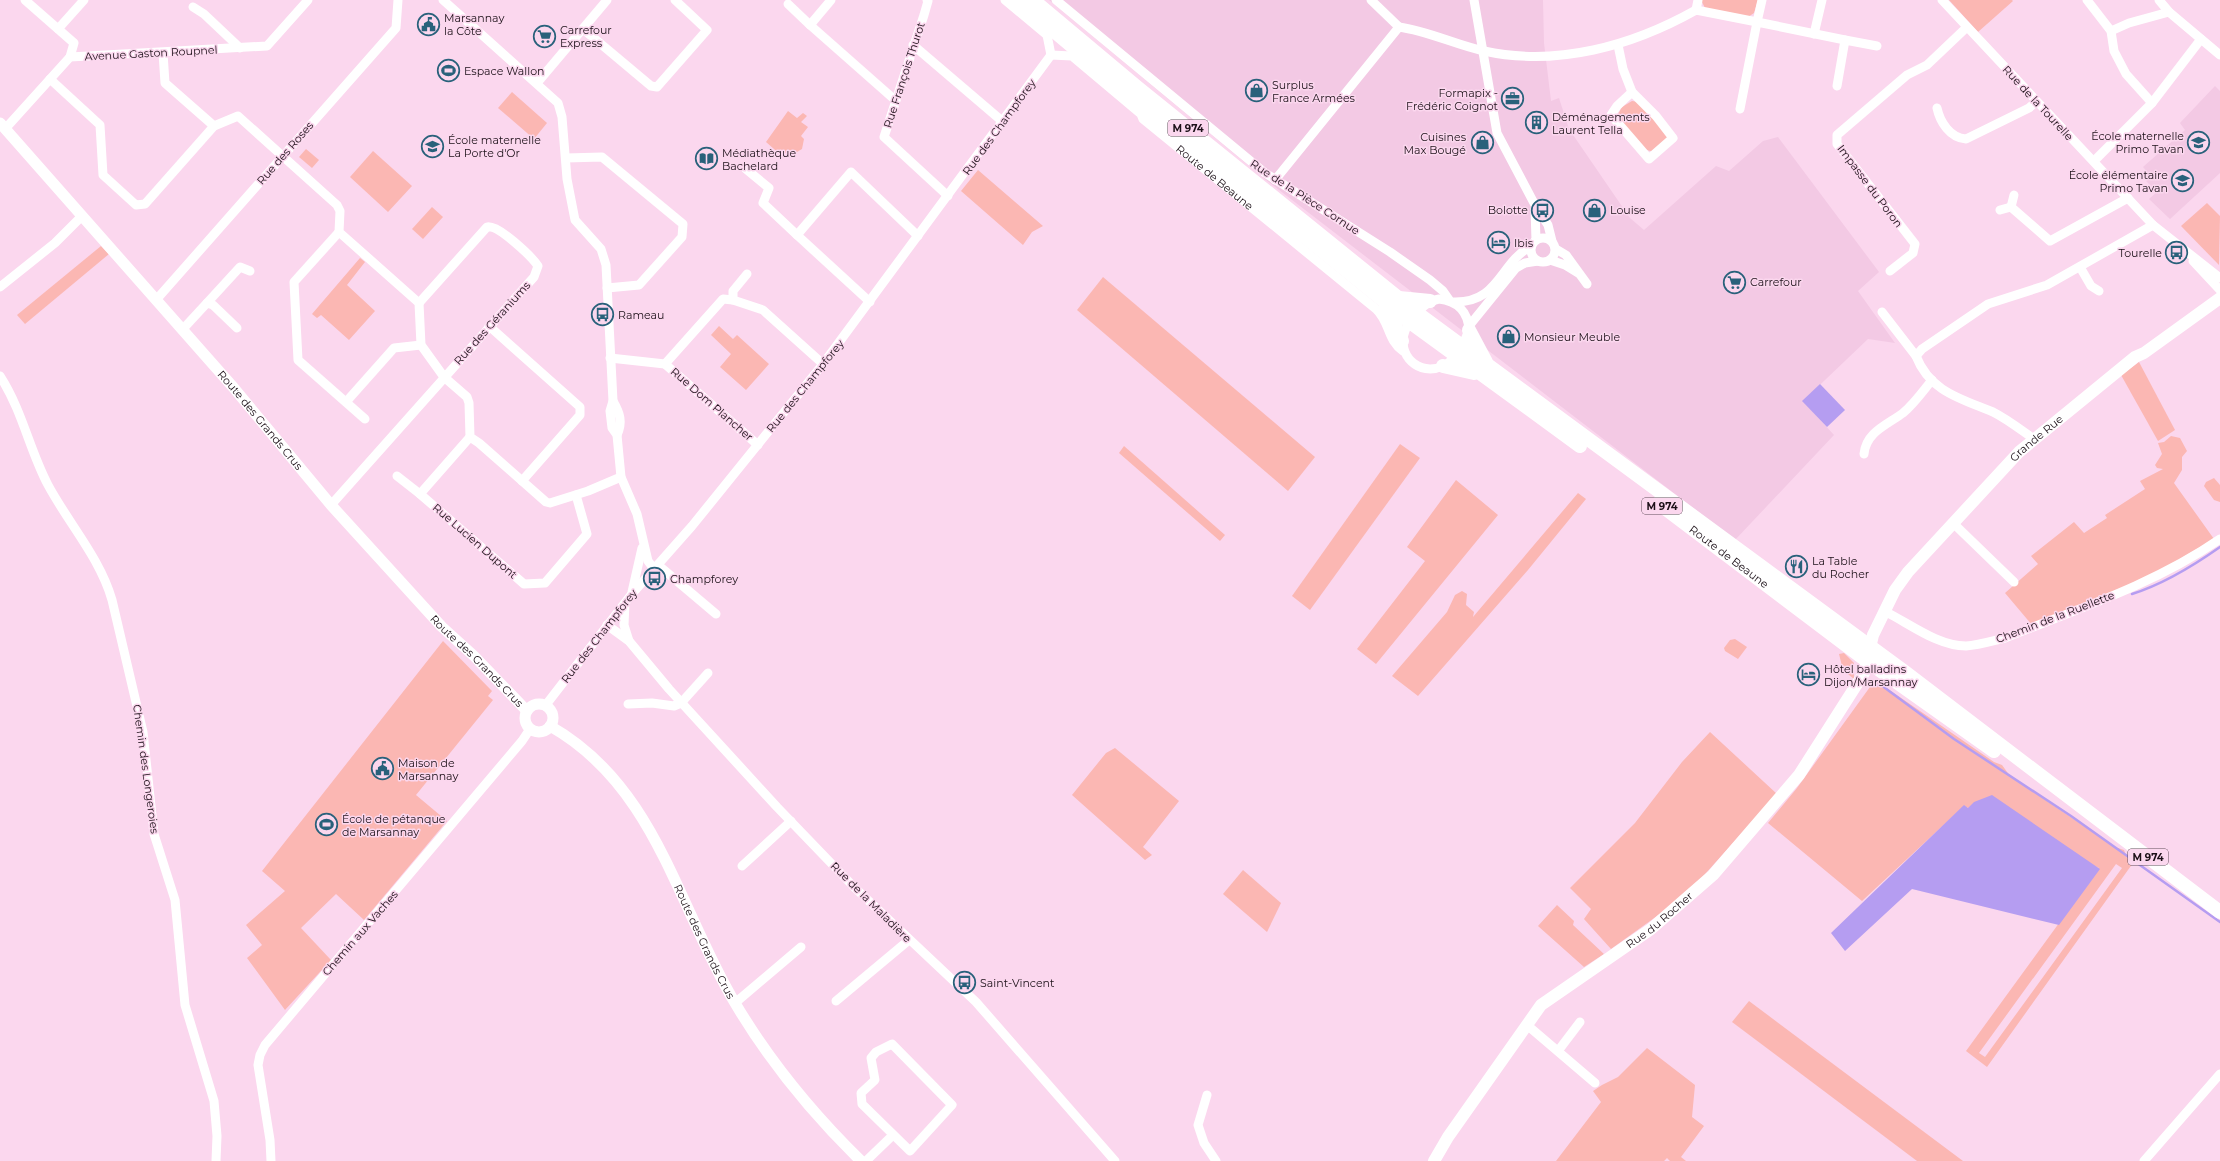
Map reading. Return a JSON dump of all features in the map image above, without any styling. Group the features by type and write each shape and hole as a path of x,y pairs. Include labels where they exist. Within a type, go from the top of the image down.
{"main road":[{"name":"Route de Beaune","path":"1018,0 1130,95 1382,298 1414,318 1485,371 1870,648"},
{"name":"Route de Beaune","path":"1033,0 1137,87 1398,298 1414,318"},
{"path":"1382,298 1394,320 1403,346"},
{"path":"1398,298 1431,301"},
{"name":"Grande Rue","path":"1870,648 1873,635 1884,612 1908,572 2010,461 2034,439 2135,357 2144,353 2220,298"},
{"path":"1443,366 1485,371 1469,328"},
{"name":"Route de Beaune","path":"1485,371 1867,661"},
{"name":"Rue du Rocher","path":"1434,1161 1448,1137 1541,1005 1651,929 1714,875 1799,775 1864,673 1870,648"},
{"name":"M 974","path":"1870,648 2220,912"},
{"name":"M 974","path":"1867,661 1970,736 2075,802"}],"street":[{"path":"25,0 74,43 70,57"},
{"path":"58,29 84,0"},
{"name":"Avenue Gaston Roupnel","path":"3,126 50,80 70,57 164,53 267,46 308,0"},
{"name":"Rue des Roses","path":"156,300 396,28 398,0"},
{"path":"443,0 558,103 562,117 567,179 575,220 601,249 606,265 613,401 621,424 616,435 621,477 637,514 648,562 653,570 716,614"},
{"path":"583,29 651,86 657,87 707,30 675,0"},
{"path":"810,25 831,0"},
{"name":"Rue François Thurot","path":"927,0 928,2 924,15 913,44 884,137 948,196"},
{"path":"1005,0 1047,35 1051,55"},
{"name":"Rue de la Pièce Cornue","path":"1056,0 1243,156 1275,180 1365,235 1430,280 1452,301"},
{"path":"1371,0 1399,27 1412,29 1446,42 1500,55 1548,55 1583,52 1618,45 1659,30 1696,10 1877,46"},
{"path":"1474,0 1497,133 1535,205 1548,225 1554,245 1550,260"},
{"path":"1696,10 1698,0"},
{"path":"1740,109 1762,0"},
{"path":"1814,34 1822,0"},
{"name":"Rue de la Tourelle","path":"1942,0 2036,102 2094,161 2153,225 2187,254 2220,290"},
{"path":"2087,0 2111,31 2114,51 2120,64 2135,87 2152,103"},
{"path":"2159,0 2169,12 2220,55"},
{"path":"537,83 583,29 603,1"},
{"path":"788,4 895,100"},
{"path":"193,7 204,14 240,48"},
{"path":"2111,31 2129,23 2169,12"},
{"path":"1275,180 1399,27"},
{"name":"Impasse du Poron","path":"1890,271 1913,253 1915,244 1837,144 1836,139 1838,135 1907,75 1927,65 1967,27"},
{"path":"2094,161 2152,103 2201,39"},
{"path":"1837,86 1845,40"},
{"path":"913,44 1002,121"},
{"path":"1618,45 1623,69 1632,92 1656,116 1673,138 1649,159 1611,115 1617,106 1632,92"},
{"path":"164,53 165,83 214,126"},
{"name":"Rue des Champforey","path":"545,706 631,595 758,445 823,364 1051,55"},
{"name":"Route de Beaune","path":"1051,55 1072,56 1141,114 1143,119 1376,309 1385,320 1392,341 1403,346 1406,357 1415,366 1426,369 1443,366"},
{"path":"50,80 100,125 103,175 136,205 144,204 214,126 238,116 337,205 340,211 339,232 294,282 298,360 364,419"},
{"path":"1937,108 1939,118 1953,136 1966,139 2029,108 2036,102"},
{"name":"Route des Grands Crus","path":"3,126 233,387 331,505 442,628 474,656 527,711"},
{"path":"566,158 602,156 683,224 682,237 639,285 607,288"},
{"path":"746,169 769,188 763,203 870,302"},
{"path":"797,235 851,172 918,236"},
{"path":"2011,207 2014,195"},
{"path":"2011,207 2050,241 2128,198"},
{"path":"1535,205 1537,222 1532,255 1538,260"},
{"path":"2000,210 2011,207"},
{"path":"0,287 56,243 82,216"},
{"path":"1916,356 1922,349 1988,304 2047,285 2153,225"},
{"name":"Rue des Géraniums","path":"331,505 534,277 538,266 534,260 495,227 487,227 419,303"},
{"path":"339,232 419,303 421,345 444,377 467,398 469,403 470,437 420,494"},
{"path":"1403,346 1405,330 1414,318 1431,301 1470,302 1483,296 1521,253 1533,243 1545,238 1566,255 1587,284"},
{"name":"Rue de la Tourelle","path":"2187,254 2203,264 2220,278"},
{"path":"1443,366 1458,351 1469,328 1516,268 1525,263 1538,260 1550,260 1565,265 1579,274"},
{"path":"182,330 240,267 250,271"},
{"path":"2080,267 2091,286 2099,291"},
{"path":"733,300 733,291 747,274"},
{"path":"1430,280 1431,301"},
{"path":"610,358 665,364 723,299 733,300 763,310 823,364"},
{"path":"1452,301 1463,310 1469,328"},
{"path":"207,303 213,305 236,328"},
{"path":"1882,312 1916,356 1919,363 1932,380 1955,398 1993,413 2034,439"},
{"path":"489,326 580,407 580,415 522,481"},
{"path":"346,402 394,348 421,345"},
{"name":"Rue Dom Plancher","path":"665,364 758,445"},
{"name":"Chemin des Longeroies","path":"0,376 20,411 38,466 106,580 110,593 135,692 143,732 154,834 175,900 185,1005 214,1101 217,1136 216,1161"},
{"path":"1864,454 1865,444 1874,434 1904,412 1932,380"},
{"path":"470,437 479,443 546,502 555,503 621,477"},
{"name":"Rue Lucien Dupont","path":"397,476 527,585 545,583 584,539 587,529 576,495"},
{"path":"1954,523 2014,582"},
{"name":"Chemin de la Ruellette","path":"1884,612 1946,642 1966,646 1988,642 2005,638 2146,581 2187,560 2220,539"},
{"path":"631,595 643,542"},
{"path":"637,572 653,570"},
{"name":"Rue de la Maladière","path":"625,603 624,624 629,641"},
{"path":"610,622 624,624"},
{"name":"Rue de la Maladière","path":"610,622 629,641 681,703 791,821 909,940 976,1002 1115,1161"},
{"path":"628,704 652,703 674,706 681,703 708,673"},
{"path":"536,705 545,706 551,712 550,726 541,732 530,729 525,721 527,711 536,705"},
{"name":"Route des Grands Crus","path":"550,726 583,747 621,787 644,820 660,847 703,942 735,1003 788,1082 834,1136 861,1161"},
{"name":"Chemin aux Vaches","path":"271,1161 270,1140 258,1066 260,1055 265,1045 450,828 522,741 530,729"},
{"path":"742,866 791,821"},
{"path":"836,1001 909,940"},
{"path":"735,1003 801,947"},
{"path":"1558,1050 1580,1022"},
{"path":"1527,1025 1595,1083"},
{"path":"892,1044 952,1105 910,1151 893,1135 862,1104 861,1093 875,1080 871,1058 876,1052 892,1044"},
{"path":"2144,1161 2220,1074"},
{"path":"1208,1096 1198,1125 1204,1143 1216,1161"},
{"path":"866,1161 893,1135"}],"shaded area":[{"path":"1049,0 1543,0 1544,43 1551,101 1559,98 1569,129 1630,218 1644,230 1716,166 1729,171 1763,141 1778,137 1879,272 1858,291 1895,343 1868,339 1803,401 1834,435 1735,540 1266,180"},
{"path":"1701,0 1758,0 1754,13 1748,17 1705,8"},
{"path":"1949,0 2012,0 2013,1 1978,32"},
{"path":"2215,86 2220,91 2220,173 2170,219 2149,199 2157,192 2146,181 2151,176 2143,167 2185,130 2180,123"},
{"path":"512,92 547,123 534,139 498,108"},
{"path":"1632,101 1639,102 1668,135 1667,142 1655,152 1642,149 1617,116 1622,107"},
{"path":"788,111 797,118 803,113 807,116 801,122 808,127 801,136 804,139 802,149 797,152 789,150 782,156 766,142"},
{"path":"306,149 319,160 312,168 299,157"},
{"path":"373,151 412,186 388,212 350,177"},
{"path":"978,170 1043,226 1032,232 1023,245 961,191"},
{"path":"2207,203 2220,216 2219,265 2181,226"},
{"path":"432,207 443,217 423,239 412,229"},
{"path":"101,246 109,254 25,324 17,315"},
{"path":"360,258 365,262 347,285 375,311 349,340 321,315 317,318 312,314"},
{"path":"1103,277 1315,457 1288,491 1077,310"},
{"path":"719,326 733,339 737,335 769,364 746,390 720,367 731,354 711,335"},
{"path":"2139,362 2175,430 2158,441 2121,375"},
{"path":"1820,384 1845,410 1827,427 1802,401"},
{"path":"2171,436 2180,438 2187,451 2182,457 2182,470 2174,483 2214,539 2146,579 2032,625 2005,593 2038,564 2031,556 2074,522 2084,533 2107,518 2105,515 2145,489 2140,481 2163,469 2157,468 2155,465 2162,454 2158,443 2164,442"},
{"path":"1400,444 1420,458 1310,610 1292,596"},
{"path":"1124,446 1225,535 1220,541 1119,453"},
{"path":"2214,478 2220,485 2220,502 2214,500 2204,486 2206,482"},
{"path":"1456,480 1498,515 1376,664 1357,649 1425,561 1407,547"},
{"path":"1578,493 1586,499 1528,570 1418,696 1392,676 1447,612 1455,595 1462,591 1467,594 1466,605 1474,612 1473,617"},
{"path":"1735,639 1747,647 1738,659 1725,651 1724,648 1730,640"},
{"path":"443,641 492,691 488,696 493,700 416,795 447,821 364,920 336,894 301,928 331,960 285,1010 247,958 262,945 246,925 285,891 262,871"},
{"path":"1844,653 1854,663 1854,679 1843,670 1839,654"},
{"path":"1875,680 1994,762 2002,765 2010,776 2115,847 2124,850 2127,858 2133,863 1987,1067 1966,1051 2099,868 1964,806 1862,901 1768,823 1797,788","holes":["2116,864 2122,868 1985,1057 1979,1053"]},
{"path":"1710,732 1777,794 1697,883 1664,911 1611,949 1584,919 1591,909 1570,888 1635,823 1682,762"},
{"path":"1115,748 1179,801 1143,847 1152,855 1145,860 1072,795 1106,753"},
{"path":"1992,795 2100,869 2059,925 1912,889 1845,951 1831,933 1964,805 1968,808 1974,802"},
{"path":"1243,870 1281,903 1267,932 1223,894"},
{"path":"1557,905 1574,921 1573,925 1604,954 1584,967 1538,926"},
{"path":"1749,1001 1963,1161 1917,1161 1732,1022"},
{"path":"1647,1048 1695,1085 1692,1117 1704,1126 1681,1157 1686,1161 1670,1161 1667,1158 1664,1161 1556,1161 1601,1102 1593,1091 1618,1077"}],"waterway":[{"path":"2132,594 2178,574 2220,547"},
{"path":"1874,685 1881,685 1954,739 2071,816 2220,922"}],"place":[{"name":"Marsannay la Côte","path":"429,24"},
{"name":"Carrefour Express","path":"544,36"},
{"name":"Espace Wallon","path":"449,71"},
{"name":"Surplus France Armées","path":"1256,91"},
{"name":"Formapix - Frédéric Coignot","path":"1513,99"},
{"name":"Déménagements Laurent Tella","path":"1536,123"},
{"name":"École maternelle Primo Tavan","path":"2199,142"},
{"name":"Cuisines Max Bougé","path":"1482,143"},
{"name":"École maternelle La Porte d'Or","path":"432,146"},
{"name":"Médiathèque Bachelard","path":"707,159"},
{"name":"École élémentaire Primo Tavan","path":"2183,181"},
{"name":"Bolotte","path":"1543,210"},
{"name":"Louise","path":"1594,210"},
{"name":"Ibis","path":"1499,243"},
{"name":"Tourelle","path":"2177,253"},
{"name":"Carrefour","path":"1735,282"},
{"name":"Rameau","path":"603,315"},
{"name":"Monsieur Meuble","path":"1508,337"},
{"name":"La Table du Rocher","path":"1796,567"},
{"name":"Champforey","path":"654,579"},
{"name":"Hôtel balladins Dijon/Marsannay","path":"1808,675"},
{"name":"Maison de Marsannay","path":"382,769"},
{"name":"École de pétanque de Marsannay","path":"327,825"},
{"name":"Saint-Vincent","path":"964,983"}]}
